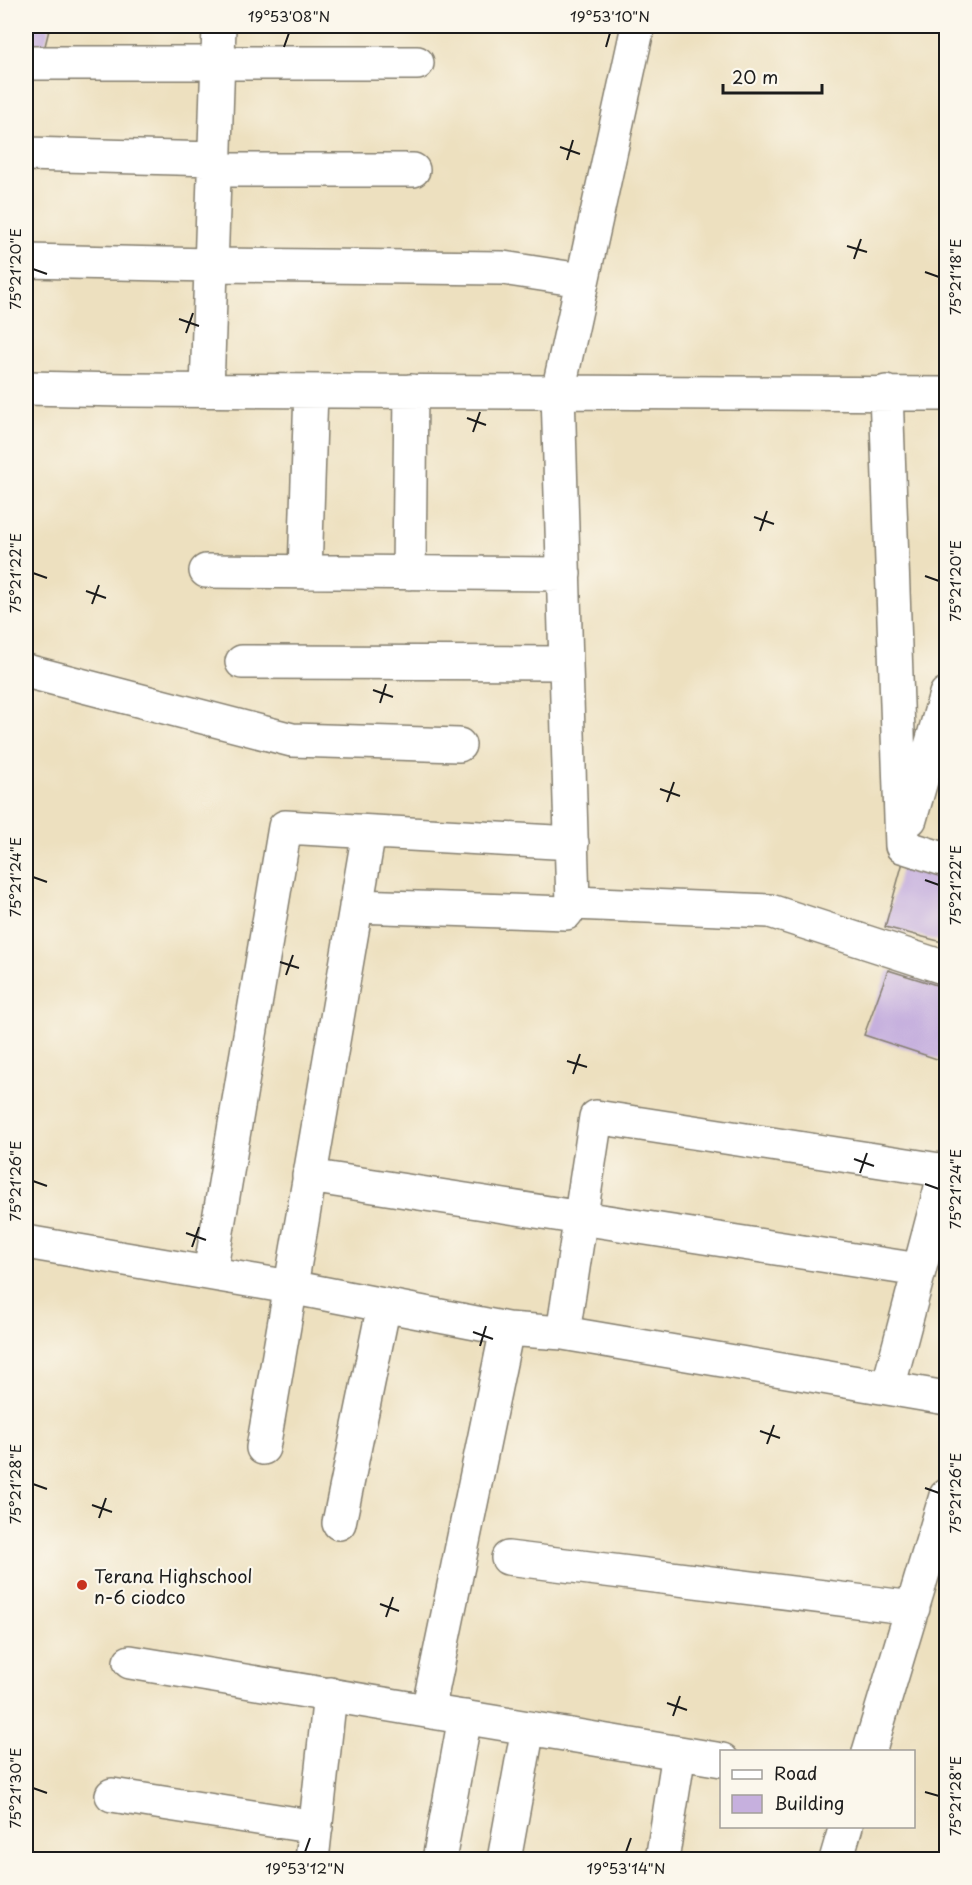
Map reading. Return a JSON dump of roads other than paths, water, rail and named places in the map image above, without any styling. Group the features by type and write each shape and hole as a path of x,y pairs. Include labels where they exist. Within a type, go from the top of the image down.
{"street":[{"path":"207,390 219,26"},
{"path":"356,906 566,913 573,903 558,392 638,26"},
{"path":"26,63 417,63"},
{"path":"26,154 214,164 413,170"},
{"path":"26,261 503,268 581,280"},
{"path":"26,388 946,394"},
{"path":"305,572 311,391"},
{"path":"409,573 411,391"},
{"path":"886,392 902,846"},
{"path":"206,571 564,574"},
{"path":"242,662 566,663"},
{"path":"26,671 292,740 459,745"},
{"path":"902,846 946,694"},
{"path":"210,1273 285,827 572,843"},
{"path":"262,1448 369,832"},
{"path":"902,846 946,860"},
{"path":"573,903 770,911 946,968"},
{"path":"563,1333 596,1117 946,1170 888,1388"},
{"path":"309,1176 919,1270"},
{"path":"26,1242 290,1287 507,1329 563,1333 946,1398"},
{"path":"339,1523 384,1305"},
{"path":"428,1711 507,1329"},
{"path":"870,1750 946,1496"},
{"path":"508,1558 913,1608"},
{"path":"130,1662 720,1760"},
{"path":"312,1860 330,1695"},
{"path":"439,1860 465,1717"},
{"path":"504,1860 528,1728"},
{"path":"662,1860 680,1753"},
{"path":"112,1795 316,1827"},
{"path":"836,1860 846,1828"}],"place":[{"name":"Terana Highschool n-6 ciodco","path":"82,1585"}]}
